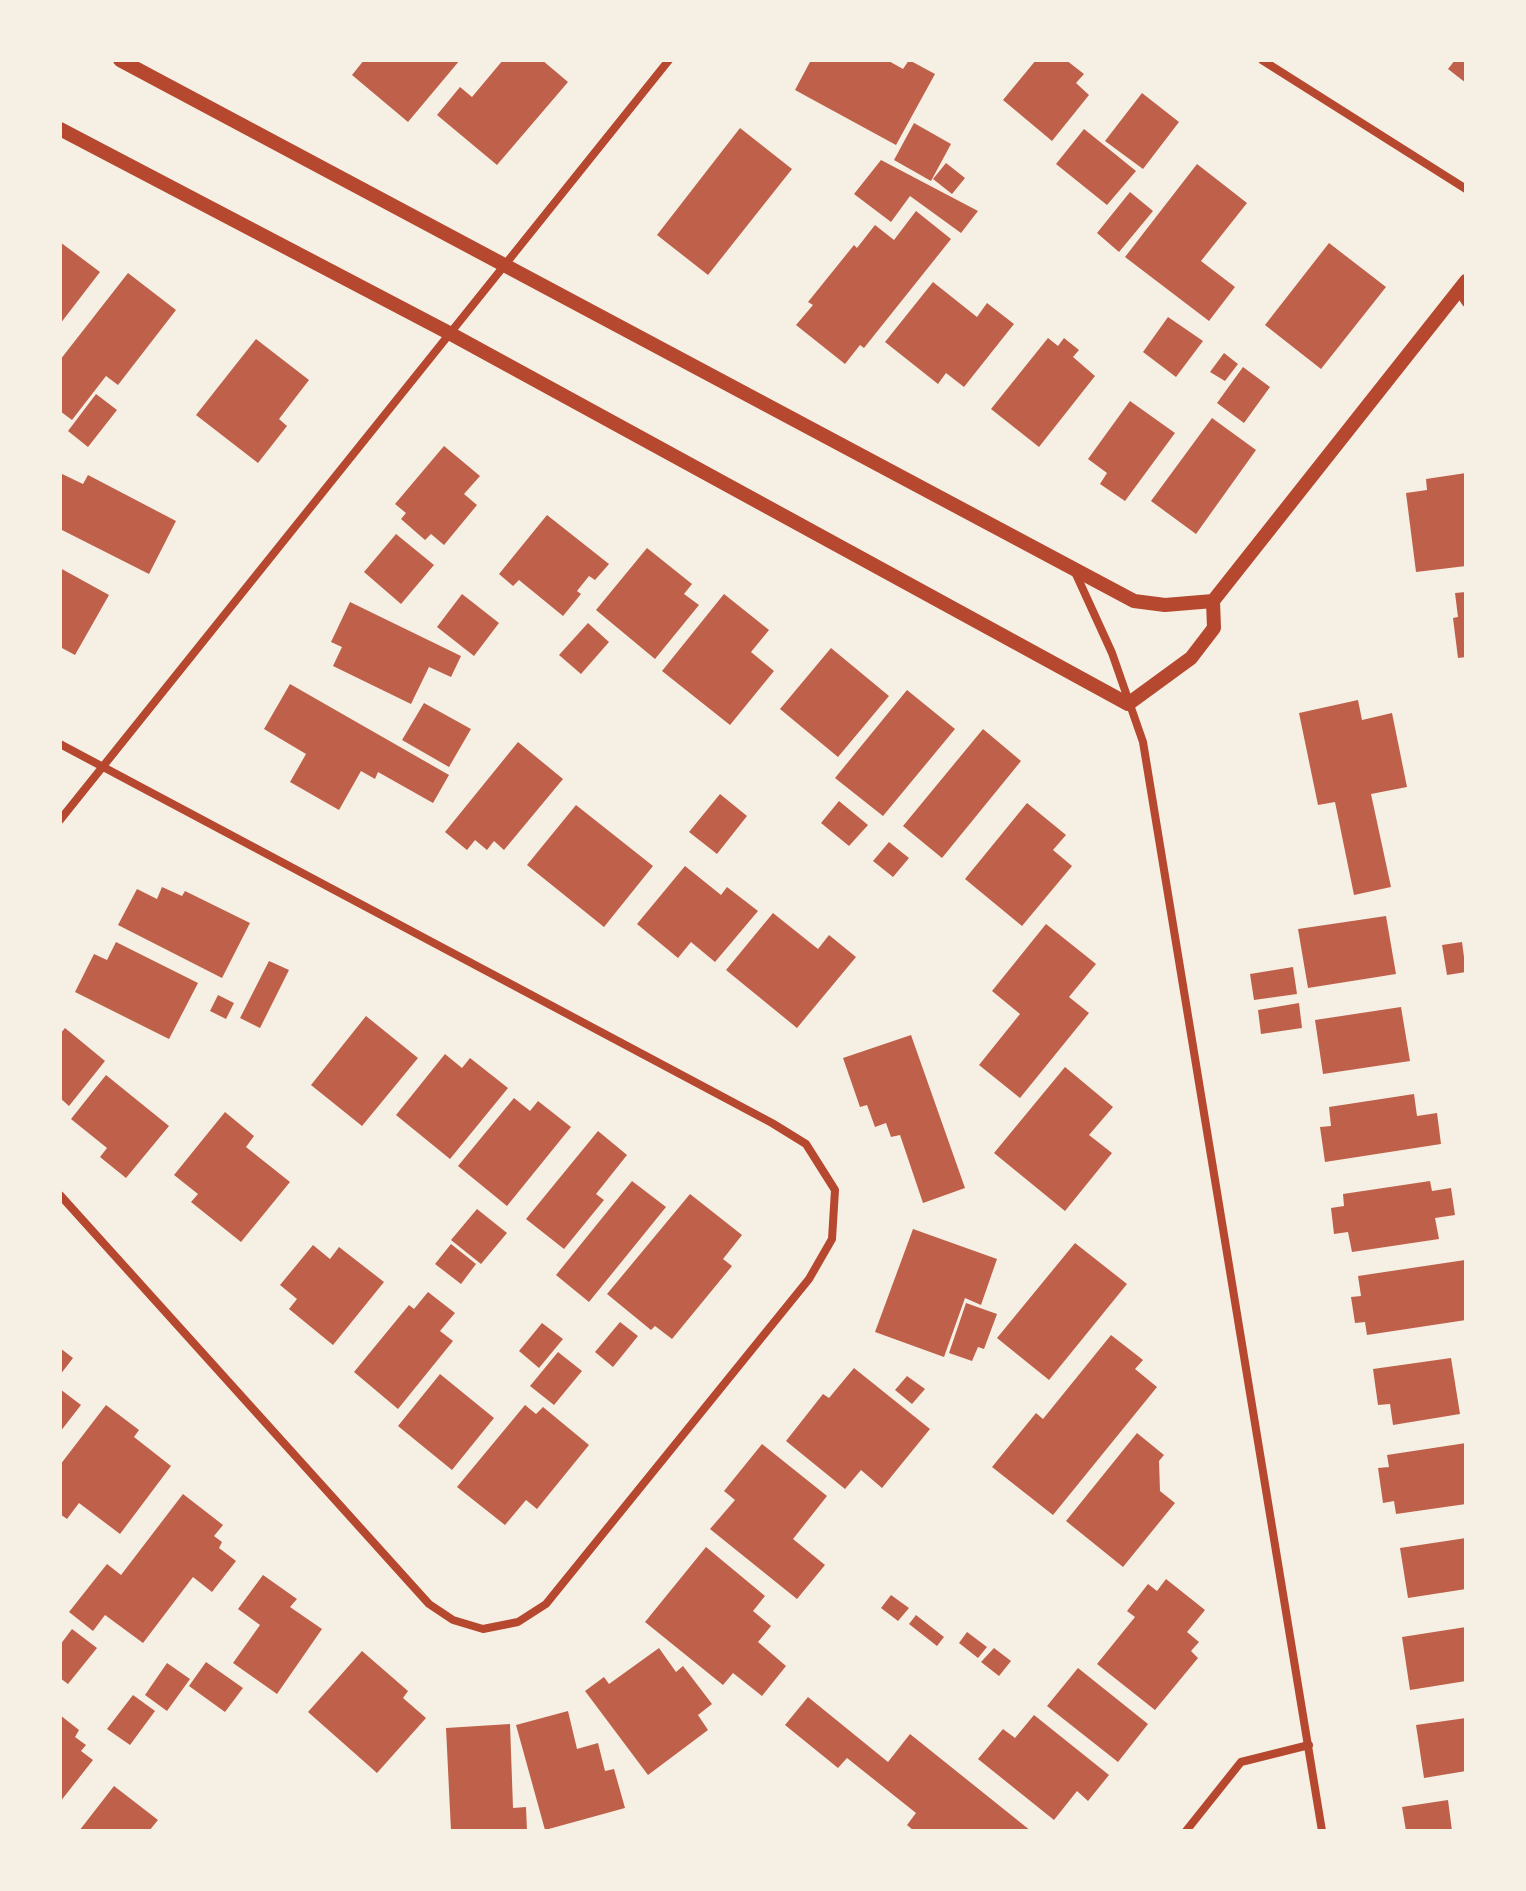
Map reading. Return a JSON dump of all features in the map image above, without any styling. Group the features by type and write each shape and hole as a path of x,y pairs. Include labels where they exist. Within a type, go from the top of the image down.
{"street":[{"path":"120,60 1134,601 1165,605 1213,601"},
{"path":"60,820 669,60"},
{"path":"1262,60 1466,189"},
{"path":"60,129 451,334 1128,704"},
{"path":"1128,704 1191,658 1214,628 1213,601 1463,292"},
{"path":"1073,568 1112,653 1143,742 1322,1831"},
{"path":"60,744 772,1123 806,1144 835,1190 832,1239 809,1279 546,1604 518,1622 483,1629 453,1620 429,1604 60,1195"},
{"path":"1186,1831 1241,1762 1309,1745"}],"building":[{"path":"364,60 460,60 408,122 352,75"},
{"path":"503,60 542,60 568,82 497,165 437,115 460,87 472,97"},
{"path":"811,60 887,60 903,69 909,60 935,74 896,145 795,90"},
{"path":"1036,60 1066,60 1084,74 1076,83 1089,95 1052,141 1003,100"},
{"path":"1455,60 1466,60 1466,83 1448,69"},
{"path":"1142,93 1179,122 1143,169 1105,141"},
{"path":"914,123 951,144 931,181 894,160"},
{"path":"740,128 792,169 708,275 657,235"},
{"path":"1084,129 1136,171 1107,205 1056,164"},
{"path":"881,160 978,211 961,233 910,196 891,222 854,194"},
{"path":"946,163 965,178 952,194 933,179"},
{"path":"1197,164 1247,203 1201,261 1235,287 1209,321 1125,257"},
{"path":"1130,192 1153,211 1119,252 1097,233"},
{"path":"916,211 951,239 864,348 860,345 845,364 796,325 813,305 808,302 854,245 857,248 875,225 894,240"},
{"path":"60,242 100,272 60,324"},
{"path":"1329,243 1386,287 1321,369 1265,325"},
{"path":"128,273 176,310 118,385 106,376 72,420 60,411 60,360"},
{"path":"933,282 977,317 987,303 1014,324 964,387 946,373 938,384 885,342"},
{"path":"1168,317 1203,341 1176,377 1143,352"},
{"path":"1048,338 1058,346 1064,338 1079,350 1073,357 1095,376 1039,447 991,409"},
{"path":"256,339 309,380 279,419 287,426 258,463 196,415"},
{"path":"1224,353 1238,364 1225,381 1210,372"},
{"path":"1243,367 1270,387 1244,423 1217,403"},
{"path":"96,394 117,410 88,447 68,431"},
{"path":"1130,401 1175,433 1125,501 1100,484 1107,473 1088,459"},
{"path":"1212,418 1256,450 1196,534 1151,501"},
{"path":"444,446 480,476 464,494 477,505 444,545 431,534 425,540 401,519 406,513 395,504"},
{"path":"60,473 83,484 88,475 176,521 149,574 60,529"},
{"path":"1466,473 1466,566 1416,572 1406,493 1427,490 1426,479"},
{"path":"547,515 609,564 595,580 589,576 577,591 581,594 563,616 519,580 513,586 499,574"},
{"path":"396,534 434,565 401,604 364,572"},
{"path":"647,548 692,584 684,594 699,605 655,659 596,610"},
{"path":"60,568 109,595 75,655 60,647"},
{"path":"1466,592 1466,657 1458,658 1453,618 1458,617 1455,593"},
{"path":"462,594 499,623 474,656 437,627"},
{"path":"724,594 769,630 751,652 774,671 730,725 662,671"},
{"path":"350,602 461,656 451,677 429,667 411,704 333,666 342,647 331,642"},
{"path":"588,623 609,642 581,674 559,655"},
{"path":"831,648 889,696 838,757 780,709"},
{"path":"290,684 449,775 433,803 378,772 375,779 361,771 339,810 290,782 306,754 264,729"},
{"path":"907,690 955,729 883,816 835,778"},
{"path":"1358,700 1362,720 1392,713 1407,787 1371,794 1391,887 1354,895 1335,802 1318,805 1299,713"},
{"path":"424,703 471,729 449,767 402,740"},
{"path":"983,729 1021,761 942,858 903,826"},
{"path":"518,742 563,779 504,850 494,841 487,850 475,840 467,850 445,832"},
{"path":"720,794 747,816 717,854 689,832"},
{"path":"839,801 868,825 849,846 821,823"},
{"path":"1027,803 1066,835 1053,850 1072,866 1022,926 965,879"},
{"path":"576,805 653,866 604,927 527,865"},
{"path":"889,842 909,858 893,877 873,861"},
{"path":"685,866 721,895 727,887 758,911 715,962 691,942 678,958 637,924"},
{"path":"162,887 182,896 185,891 250,923 222,978 118,925 137,889 157,899"},
{"path":"773,913 818,949 829,935 856,957 797,1028 726,970"},
{"path":"1386,916 1396,974 1308,988 1298,929"},
{"path":"1046,924 1096,964 1069,997 1089,1013 1020,1098 979,1065 1020,1014 992,991"},
{"path":"116,942 198,983 169,1039 75,992 94,954 107,960"},
{"path":"1462,942 1466,972 1447,975 1442,945"},
{"path":"269,961 289,970 260,1028 240,1018"},
{"path":"1293,967 1297,994 1254,1000 1250,974"},
{"path":"218,995 234,1003 226,1019 210,1011"},
{"path":"1299,1003 1302,1028 1261,1034 1258,1010"},
{"path":"1401,1007 1410,1061 1323,1074 1315,1020"},
{"path":"366,1016 418,1058 362,1126 311,1085"},
{"path":"65,1028 105,1061 69,1106 60,1098 60,1034"},
{"path":"911,1035 965,1188 923,1203 900,1135 891,1137 886,1123 875,1127 867,1105 860,1107 843,1058"},
{"path":"445,1054 462,1068 470,1058 508,1088 450,1159 396,1115"},
{"path":"1065,1067 1113,1107 1089,1135 1112,1153 1065,1211 994,1153"},
{"path":"106,1075 169,1126 126,1178 100,1157 107,1148 71,1119"},
{"path":"1414,1094 1417,1116 1437,1113 1441,1144 1325,1162 1320,1127 1331,1126 1329,1107"},
{"path":"514,1098 530,1111 538,1101 571,1127 507,1206 458,1166"},
{"path":"225,1112 254,1136 246,1147 290,1182 241,1242 191,1202 198,1194 174,1175"},
{"path":"598,1131 627,1155 596,1194 604,1200 564,1249 526,1219"},
{"path":"632,1181 666,1207 589,1302 556,1275"},
{"path":"1430,1181 1432,1191 1451,1188 1455,1215 1435,1218 1439,1239 1352,1252 1348,1232 1334,1234 1331,1208 1344,1206 1343,1194"},
{"path":"690,1194 742,1235 723,1259 732,1266 672,1339 655,1326 651,1330 607,1294"},
{"path":"477,1209 507,1233 481,1264 451,1240"},
{"path":"913,1229 997,1259 981,1305 965,1298 944,1357 875,1332"},
{"path":"1075,1243 1127,1284 1049,1380 997,1338"},
{"path":"451,1244 476,1264 461,1284 435,1264"},
{"path":"313,1245 330,1259 339,1247 384,1282 333,1345 289,1309 297,1299 280,1285"},
{"path":"1465,1260 1466,1320 1367,1335 1365,1322 1355,1323 1351,1297 1361,1296 1358,1276"},
{"path":"428,1292 455,1313 440,1331 453,1341 398,1409 354,1372 409,1305 414,1309"},
{"path":"966,1303 997,1314 984,1349 978,1347 972,1361 949,1353"},
{"path":"620,1322 638,1336 613,1367 595,1352"},
{"path":"542,1323 563,1339 539,1368 519,1351"},
{"path":"1111,1335 1143,1360 1135,1369 1157,1387 1053,1515 992,1467 1036,1413 1043,1419"},
{"path":"60,1348 73,1358 60,1375"},
{"path":"558,1352 582,1371 554,1405 530,1386"},
{"path":"1451,1358 1460,1414 1393,1425 1390,1404 1378,1405 1373,1369"},
{"path":"854,1368 930,1429 882,1488 861,1470 845,1489 786,1441 823,1394 829,1398"},
{"path":"440,1374 494,1418 452,1470 398,1426"},
{"path":"907,1376 925,1389 912,1404 895,1390"},
{"path":"60,1389 81,1405 60,1432"},
{"path":"106,1405 139,1430 134,1437 171,1466 120,1534 79,1503 67,1519 60,1514 60,1465"},
{"path":"525,1405 536,1414 543,1407 589,1445 537,1509 526,1500 505,1525 457,1487"},
{"path":"1137,1433 1164,1455 1159,1461 1160,1491 1175,1503 1123,1567 1066,1521"},
{"path":"1466,1443 1466,1504 1396,1514 1394,1501 1383,1503 1378,1468 1389,1467 1387,1455"},
{"path":"762,1444 827,1496 793,1539 825,1565 797,1599 710,1529 735,1500 724,1491"},
{"path":"183,1494 223,1525 214,1536 222,1542 219,1548 236,1561 212,1592 193,1577 143,1643 105,1615 93,1631 69,1612 107,1564 121,1575"},
{"path":"1466,1538 1466,1589 1408,1598 1400,1548"},
{"path":"706,1547 765,1596 753,1611 771,1626 758,1642 786,1666 762,1696 733,1673 723,1685 645,1622"},
{"path":"263,1575 297,1599 290,1607 322,1629 277,1694 233,1663 260,1625 238,1609"},
{"path":"1166,1579 1205,1610 1187,1632 1199,1642 1191,1651 1198,1658 1155,1710 1097,1664 1135,1617 1127,1611 1148,1584 1157,1591"},
{"path":"891,1595 909,1608 898,1621 881,1608"},
{"path":"916,1615 944,1637 937,1646 909,1624"},
{"path":"1466,1627 1466,1681 1410,1690 1402,1637"},
{"path":"72,1629 97,1648 68,1684 60,1678 60,1645"},
{"path":"967,1632 987,1647 978,1658 959,1643"},
{"path":"659,1648 676,1672 683,1666 712,1704 698,1715 708,1730 648,1775 585,1691 604,1677 609,1684"},
{"path":"994,1648 1011,1661 999,1676 981,1662"},
{"path":"362,1651 408,1691 403,1698 426,1718 377,1773 308,1712"},
{"path":"206,1662 243,1688 225,1712 189,1686"},
{"path":"167,1663 190,1679 167,1711 145,1695"},
{"path":"1078,1668 1148,1724 1118,1762 1047,1706"},
{"path":"133,1695 155,1711 130,1745 107,1729"},
{"path":"808,1697 888,1762 910,1734 1031,1831 914,1831 907,1825 916,1813 847,1758 838,1768 785,1725"},
{"path":"568,1711 577,1749 598,1743 605,1771 614,1769 625,1808 545,1830 516,1725"},
{"path":"60,1715 79,1730 75,1737 86,1745 81,1751 93,1760 60,1802"},
{"path":"1034,1715 1109,1775 1088,1801 1077,1791 1054,1820 978,1759 1003,1729 1015,1738"},
{"path":"1466,1718 1466,1771 1424,1778 1416,1725"},
{"path":"510,1724 513,1808 526,1807 527,1831 451,1831 446,1728"},
{"path":"114,1786 158,1820 149,1831 79,1831"},
{"path":"1448,1800 1452,1831 1406,1831 1402,1807"}]}
